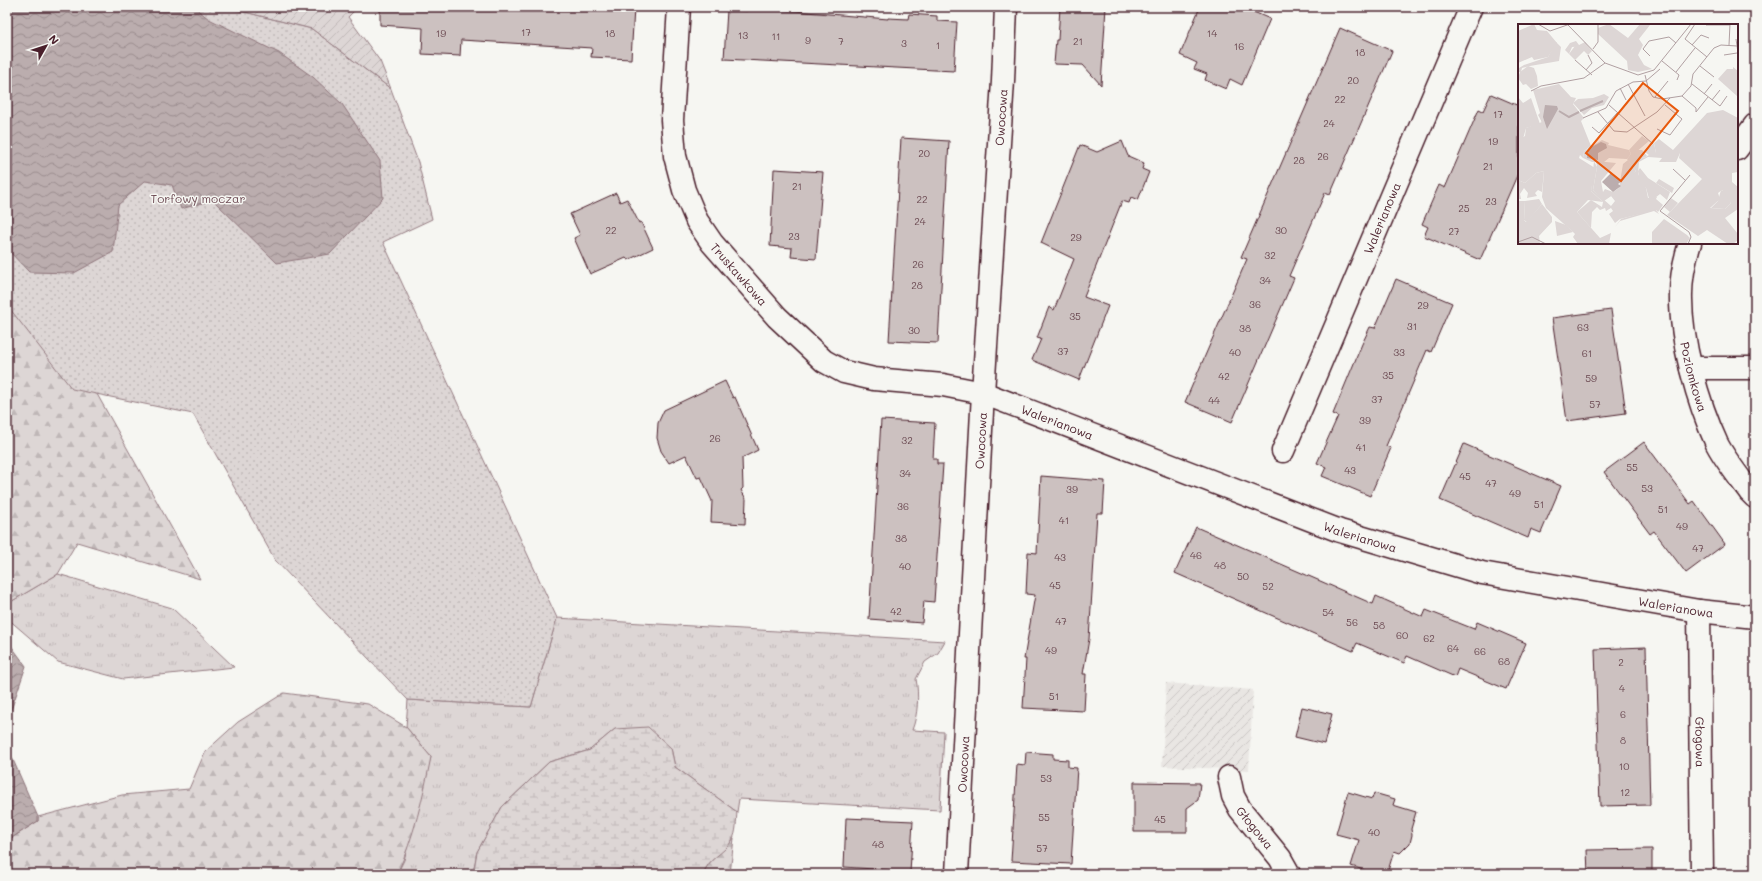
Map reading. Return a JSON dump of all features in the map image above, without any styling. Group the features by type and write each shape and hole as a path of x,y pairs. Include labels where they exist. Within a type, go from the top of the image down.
{"street":[{"name":"Truskawkowa","path":"679,7 672,120 675,156 684,190 697,222 712,243 777,317 824,361 844,372 874,379 943,385 983,393"},
{"name":"Owocowa","path":"957,874 1006,7"},
{"name":"Walerianowa","path":"1283,450 1471,7"},
{"path":"1738,148 1755,125"},
{"name":"Poziomkowa","path":"1690,244 1681,293 1683,330 1691,368 1702,404 1718,445 1755,497"},
{"path":"1691,368 1755,368"},
{"name":"Walerianowa","path":"983,393 1340,531 1482,573 1699,611 1755,617"},
{"name":"Głogowa","path":"1699,611 1702,874"},
{"name":"Głogowa","path":"1229,778 1232,796 1236,803 1280,858 1289,874"}],"shaded area":[{"path":"1166,683 1253,690 1249,770 1162,766"}],"green space":[{"name":"Torfowy moczar","path":"7,7 225,7 312,29 391,89 418,162 432,219 383,242 557,618 531,707 408,700 275,560 193,414 72,389 7,305"},
{"path":"225,7 358,7 348,17 380,61 391,89 312,29"},
{"path":"7,251 29,272 200,579 77,542 58,574 7,604"},
{"path":"58,574 172,608 234,667 123,679 58,662 7,618 7,604"},
{"path":"557,618 945,641 938,653 925,662 916,679 916,718 912,730 944,732 940,810 739,799 737,812 675,767 671,748 615,729 590,750 549,762 502,807 477,852 473,874 397,874 404,860 431,757 406,727 408,700 531,707"},
{"path":"284,693 368,704 406,727 431,757 417,817 397,874 7,874 7,841 38,821 38,817 122,795 189,789 205,752 238,722"},
{"path":"648,727 671,748 675,767 737,812 734,837 729,845 708,864 704,874 626,874 621,869 594,874 473,874 477,852 502,807 549,762 590,750 615,729"},
{"path":"734,838 730,874 704,874 712,860"}],"water":[{"path":"7,7 194,7 209,19 279,53 313,77 342,104 380,161 383,198 330,254 277,263 213,200 181,209 172,185 145,181 118,205 113,252 74,273 29,272 7,249"},
{"path":"7,640 26,666 7,722"},
{"path":"7,746 38,817 38,821 7,841"}],"building":[{"path":"380,7 634,8 631,59 591,57 592,48 461,40 460,56 422,54 423,28 380,25"},
{"path":"747,7 888,19 908,19 909,14 937,16 937,21 957,22 954,71 724,59 727,10 747,11"},
{"path":"1060,7 1106,7 1101,85 1083,65 1054,64 1056,40 1058,40"},
{"path":"1200,7 1242,7 1270,19 1242,85 1230,79 1226,89 1205,80 1207,74 1194,69 1197,63 1180,55"},
{"path":"1340,28 1392,51 1330,195 1325,193 1289,276 1294,278 1232,422 1185,402 1247,259 1241,257"},
{"path":"1491,94 1518,106 1518,173 1480,260 1424,236 1428,227 1422,224 1439,185 1445,188 1479,109 1483,111"},
{"path":"901,138 949,141 938,343 889,341"},
{"path":"1122,141 1128,156 1144,163 1142,169 1149,172 1138,200 1131,197 1129,203 1122,201 1084,297 1108,306 1079,380 1032,360 1041,339 1037,338 1049,307 1054,310 1074,259 1041,243 1080,145 1097,152"},
{"path":"774,169 823,172 816,259 791,257 792,248 770,246"},
{"path":"616,193 620,202 627,199 639,223 641,222 653,248 628,260 626,258 590,274 574,238 580,235 570,214"},
{"path":"1396,279 1452,303 1431,352 1427,350 1386,446 1391,448 1370,496 1322,476 1326,467 1317,463 1338,416 1333,414 1362,344 1370,327 1375,328"},
{"path":"1611,310 1626,413 1567,421 1552,318"},
{"path":"725,381 733,398 735,397 758,450 742,458 743,488 741,490 746,499 745,524 711,522 712,501 701,477 697,478 686,455 669,463 661,451 657,438 658,423 664,410"},
{"path":"881,420 935,423 933,459 937,459 937,464 943,464 934,602 924,601 922,623 869,619"},
{"path":"1644,442 1690,504 1694,501 1725,544 1686,573 1654,531 1650,534 1604,472"},
{"path":"1464,444 1561,486 1541,533 1531,529 1528,538 1440,500"},
{"path":"1041,476 1105,481 1103,513 1097,513 1089,639 1083,674 1086,674 1084,711 1023,708 1026,659 1024,659 1035,595 1026,594 1028,552 1037,553"},
{"path":"1196,527 1373,604 1376,596 1423,617 1426,610 1474,629 1477,622 1526,643 1506,689 1458,669 1455,677 1407,656 1404,663 1357,643 1353,651 1175,573"},
{"path":"1646,647 1650,805 1600,806 1595,649"},
{"path":"1302,707 1332,714 1324,744 1295,737"},
{"path":"1026,752 1053,754 1053,759 1068,760 1068,767 1077,768 1071,864 1011,861 1017,764 1025,765"},
{"path":"1134,782 1200,783 1198,800 1187,808 1187,832 1134,832"},
{"path":"1348,792 1372,799 1374,793 1395,799 1393,805 1416,812 1411,829 1412,835 1410,843 1400,853 1394,851 1387,874 1377,874 1351,866 1359,840 1336,834"},
{"path":"846,818 913,821 910,873 844,867"},
{"path":"1652,849 1652,874 1588,874 1587,850"}]}
